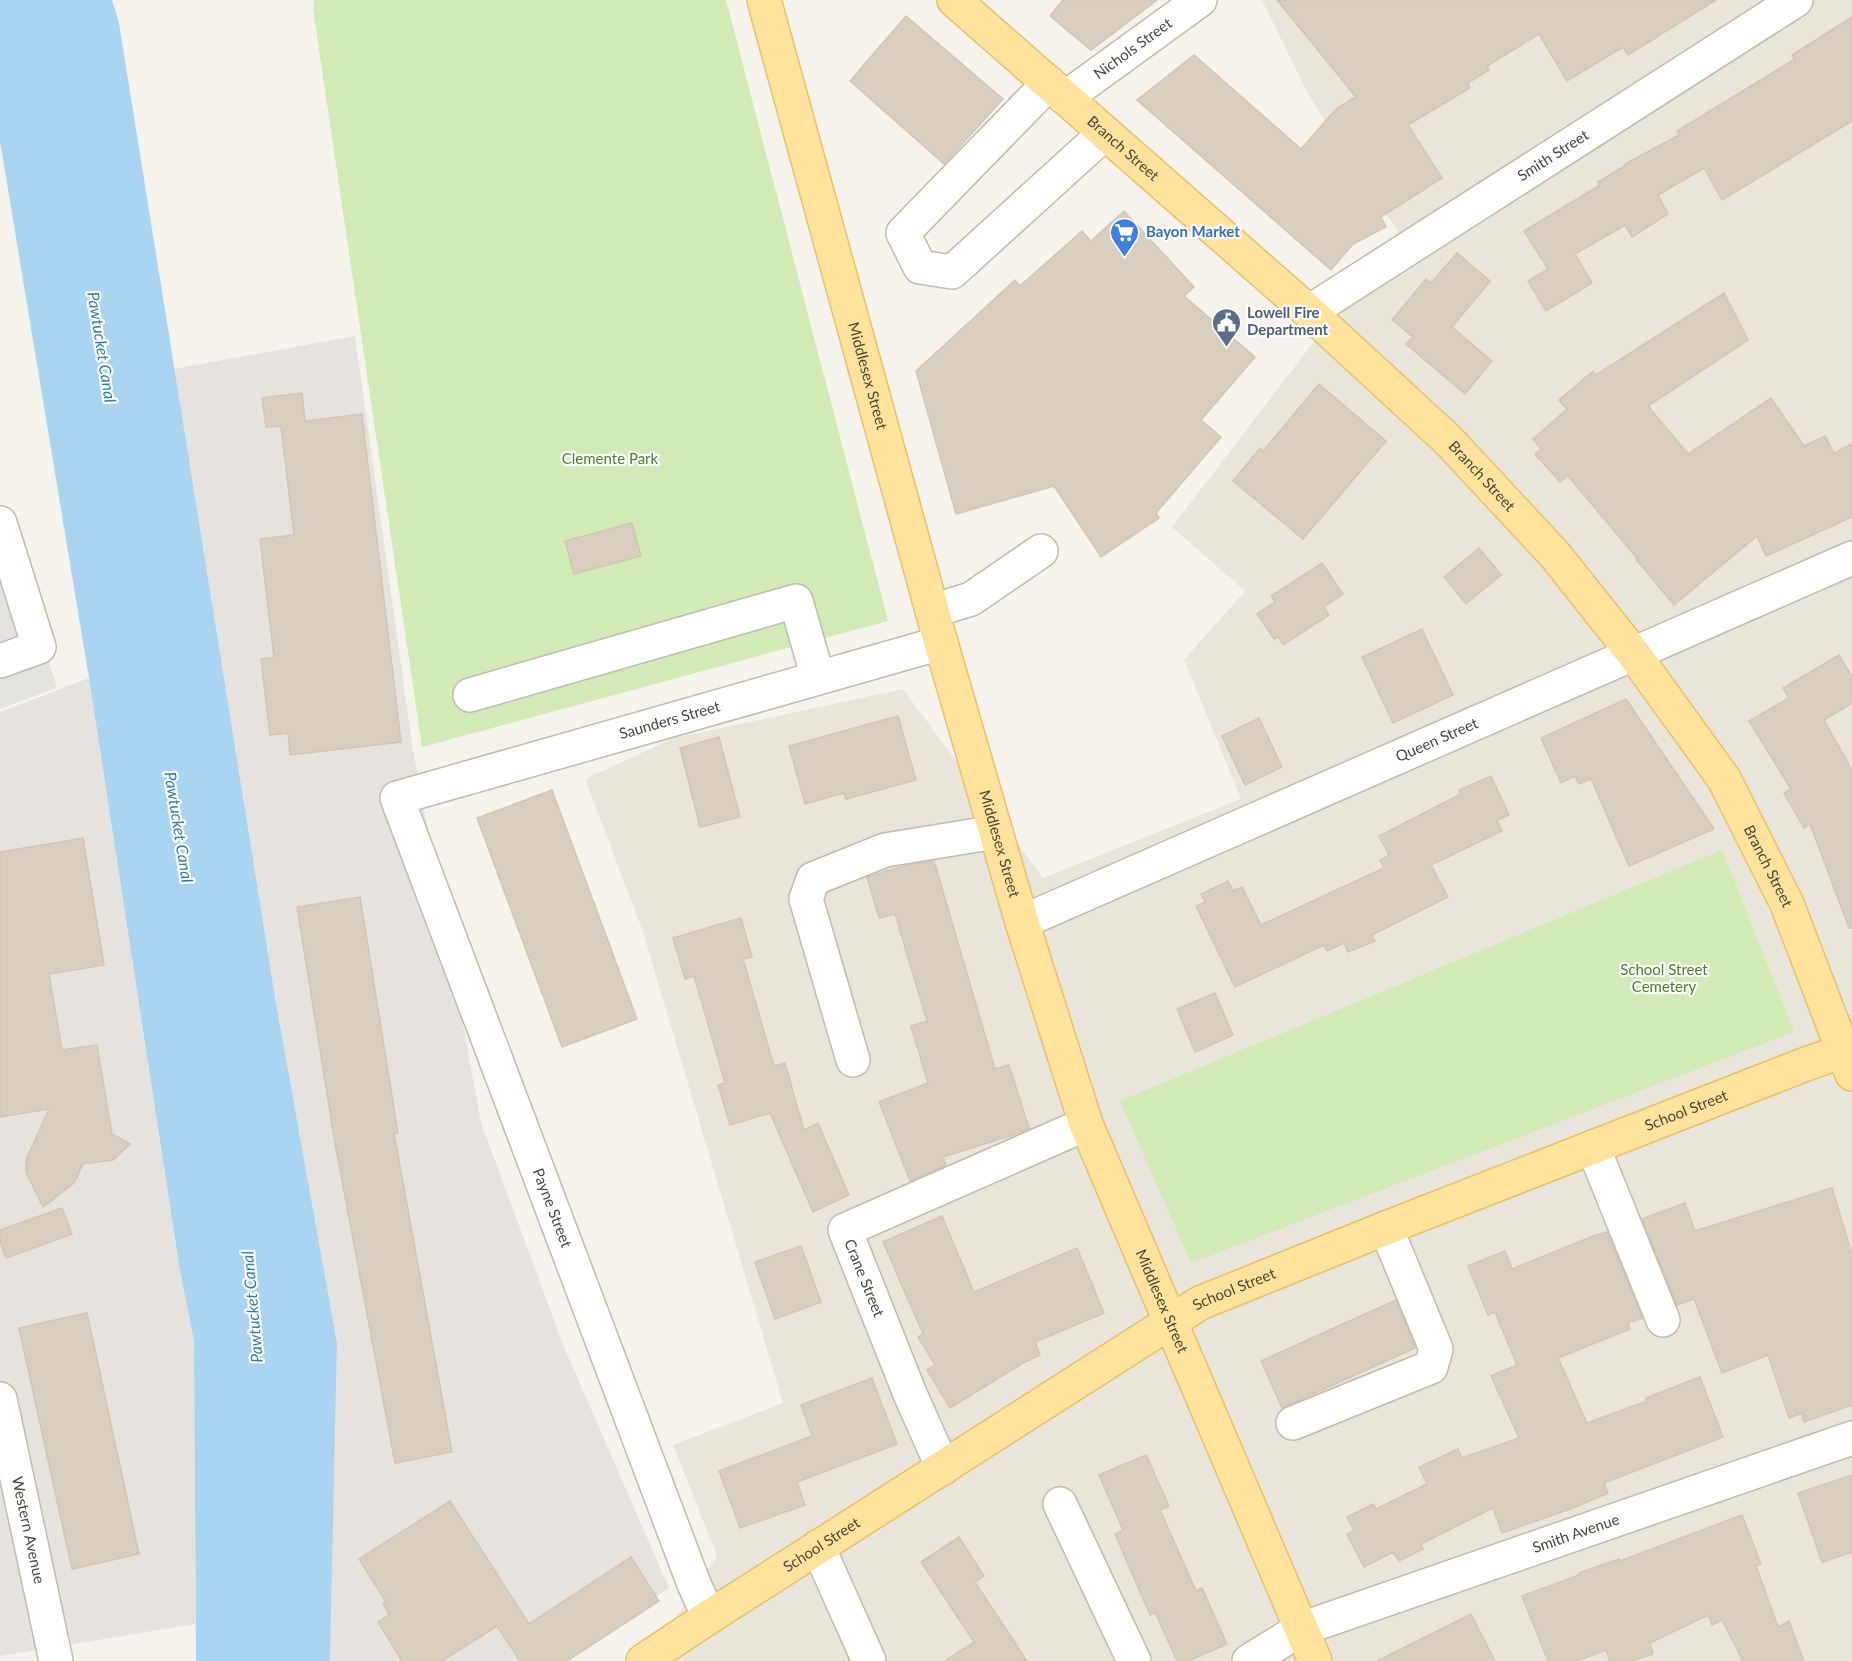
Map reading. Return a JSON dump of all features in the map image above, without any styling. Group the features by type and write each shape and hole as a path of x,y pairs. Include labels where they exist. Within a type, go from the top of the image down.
{"main road":[{"name":"Middlesex Street","path":"765,0 932,611 1022,922 1086,1124 1315,1661"},
{"name":"Branch Street","path":"954,0 1309,312 1449,440 1555,555 1633,653 1724,779 1787,904 1849,1058"},
{"name":"School Street","path":"643,1661 818,1546 1200,1303 1806,1064 1849,1058"}],"street":[{"name":"Nichols Street","path":"1105,133 952,272 920,267 903,233 1057,90 1200,0"},
{"name":"Smith Street","path":"1309,312 1796,0"},
{"path":"0,523 39,647 0,661"},
{"path":"932,611 971,599 1041,551"},
{"name":"Queen Street","path":"1022,922 1852,558"},
{"path":"470,695 796,601 818,678"},
{"name":"Saunders Street","path":"397,798 942,643"},
{"name":"Payne Street","path":"397,798 694,1584 709,1617"},
{"path":"853,1060 806,899 813,879 885,850 996,832"},
{"name":"Crane Street","path":"943,1468 910,1394 845,1230 1086,1124"},
{"path":"1593,1147 1663,1320"},
{"path":"1293,1423 1431,1367 1436,1348 1386,1228"},
{"name":"Western Avenue","path":"0,1399 57,1661"},
{"name":"Smith Avenue","path":"1249,1661 1301,1629 1852,1438"},
{"path":"1060,1504 1134,1661"},
{"path":"818,1546 869,1661"}],"shaded area":[{"path":"1262,0 1852,0 1852,1661 646,1661 717,1556 673,1445 783,1403 642,929 585,779 674,738 903,689 1043,878 1241,799 1184,660 1245,591 1172,527 1398,232 1308,94"},
{"path":"355,336 412,744 481,1123 564,1347 669,1588 563,1661 330,1661 337,1343 276,1003 174,369"},
{"path":"0,540 46,653 57,688 0,709"},
{"path":"89,678 180,1271 194,1341 195,1624 0,1656 0,712"}],"green space":[{"name":"Clemente Park","path":"314,0 726,0 888,621 422,747 313,9"},
{"name":"School Street Cemetery","path":"1722,850 1794,1032 1191,1263 1120,1101"}],"water":[{"name":"Pawtucket Canal","path":"0,0 112,0 119,23 276,1003 337,1343 330,1661 196,1661 194,1341 180,1271 89,678 0,141"}],"building":[{"path":"1063,0 1157,0 1091,50 1050,16"},
{"path":"1277,0 1716,0 1628,55 1623,47 1567,81 1539,34 1487,66 1489,70 1468,83 1470,88 1408,125 1442,178 1381,217 1386,227 1353,244 1331,270 1137,100 1194,55 1301,149 1337,108 1356,97"},
{"path":"906,16 1003,99 944,164 850,81"},
{"path":"1852,17 1852,121 1722,200 1704,168 1658,195 1668,214 1632,237 1625,225 1575,254 1592,283 1546,311 1528,281 1548,269 1524,231 1600,185 1598,182 1625,164 1679,135 1677,131 1795,59 1792,55"},
{"path":"1124,211 1194,287 1184,296 1255,357 1201,420 1221,437 1156,513 1159,518 1101,557 1054,486 956,514 916,371 1015,280 1020,286 1082,231 1091,241"},
{"path":"1457,253 1490,281 1452,327 1492,361 1465,394 1406,344 1413,337 1392,320 1426,279 1431,283"},
{"path":"1724,293 1748,340 1648,406 1688,454 1771,398 1804,446 1825,436 1834,453 1852,444 1852,517 1766,556 1757,536 1674,605 1568,476 1560,482 1535,454 1541,449 1533,439 1567,409 1559,400 1593,371 1596,375"},
{"path":"1319,384 1386,441 1303,539 1233,481 1260,448 1263,451"},
{"path":"302,393 305,421 362,414 401,742 290,755 288,733 270,735 261,659 274,658 260,539 294,535 281,426 266,427 262,398"},
{"path":"632,523 641,556 574,574 565,541"},
{"path":"1479,548 1501,575 1466,604 1444,577"},
{"path":"1322,563 1343,594 1324,607 1329,615 1283,645 1278,637 1274,639 1257,614 1275,602 1271,596"},
{"path":"1422,629 1453,695 1393,723 1362,657"},
{"path":"1839,655 1852,677 1852,703 1824,720 1852,770 1852,928 1849,928 1810,824 1804,828 1784,793 1791,789 1749,721 1789,698 1783,688"},
{"path":"1626,699 1714,829 1629,866 1591,779 1579,784 1575,776 1561,783 1541,738"},
{"path":"898,716 916,780 846,799 844,793 805,804 789,746"},
{"path":"1259,718 1282,767 1245,785 1222,736"},
{"path":"719,737 740,817 700,827 680,748"},
{"path":"1491,776 1509,815 1497,820 1502,831 1431,865 1448,897 1372,935 1375,941 1348,952 1344,943 1327,951 1324,945 1235,987 1196,906 1205,902 1201,894 1228,881 1233,891 1242,887 1261,925 1384,868 1380,860 1389,855 1379,836 1461,794 1459,790"},
{"path":"552,790 637,1019 562,1047 477,818"},
{"path":"83,838 104,965 49,974 62,1050 97,1045 112,1134 130,1144 113,1160 83,1164 74,1183 43,1207 26,1172 26,1160 49,1109 0,1117 0,852"},
{"path":"934,861 995,1069 1009,1065 1029,1128 943,1157 946,1165 910,1181 879,1102 928,1083 911,1026 927,1021 895,914 879,918 867,877 903,866"},
{"path":"360,897 398,1133 394,1133 452,1452 395,1463 335,1143 297,907"},
{"path":"741,918 752,957 743,959 774,1066 785,1063 804,1130 818,1123 849,1195 813,1212 770,1113 730,1125 718,1085 725,1083 694,976 685,979 673,938"},
{"path":"1215,993 1233,1035 1195,1052 1177,1009"},
{"path":"1832,1188 1852,1254 1852,1405 1804,1422 1802,1413 1789,1418 1768,1355 1722,1373 1694,1299 1677,1305 1642,1219 1685,1203 1695,1231"},
{"path":"62,1208 72,1234 6,1258 0,1241 0,1230"},
{"path":"942,1216 974,1292 1077,1248 1104,1313 1035,1342 1040,1355 950,1408 927,1370 935,1365 918,1337 923,1334 883,1242"},
{"path":"1607,1232 1642,1318 1628,1323 1630,1329 1558,1358 1587,1423 1647,1401 1646,1398 1700,1377 1723,1437 1604,1483 1608,1493 1573,1508 1502,1533 1493,1508 1421,1544 1423,1549 1399,1561 1393,1552 1364,1567 1347,1534 1354,1531 1347,1517 1373,1504 1376,1509 1427,1484 1419,1467 1458,1449 1462,1458 1519,1438 1491,1376 1517,1365 1495,1312 1488,1315 1468,1266 1505,1251 1512,1269"},
{"path":"801,1246 821,1302 775,1319 755,1262"},
{"path":"1396,1300 1415,1348 1282,1408 1261,1361"},
{"path":"87,1313 139,1554 72,1569 19,1328"},
{"path":"872,1378 897,1444 797,1482 805,1505 740,1528 719,1471 812,1436 801,1405"},
{"path":"1146,1455 1169,1506 1160,1510 1196,1591 1202,1588 1227,1644 1188,1661 1177,1661 1155,1612 1150,1615 1115,1534 1123,1530 1099,1475"},
{"path":"1852,1475 1852,1552 1822,1562 1798,1493"},
{"path":"450,1501 529,1624 631,1557 659,1601 567,1661 520,1661 497,1626 442,1661 402,1661 378,1622 389,1615 383,1604 386,1602 359,1559"},
{"path":"1742,1515 1761,1564 1756,1566 1778,1627 1789,1621 1804,1661 1743,1661 1722,1620 1712,1625 1708,1615 1650,1643 1653,1654 1632,1661 1610,1661 1606,1650 1577,1661 1548,1661 1522,1596 1579,1575 1579,1573 1619,1559 1620,1561"},
{"path":"959,1537 984,1576 975,1582 1027,1661 945,1661 974,1642 921,1562"},
{"path":"1471,1614 1495,1661 1377,1661"}],"place":[{"name":"Bayon Market","path":"1125,258"},
{"name":"Lowell Fire Department","path":"1226,348"}]}
